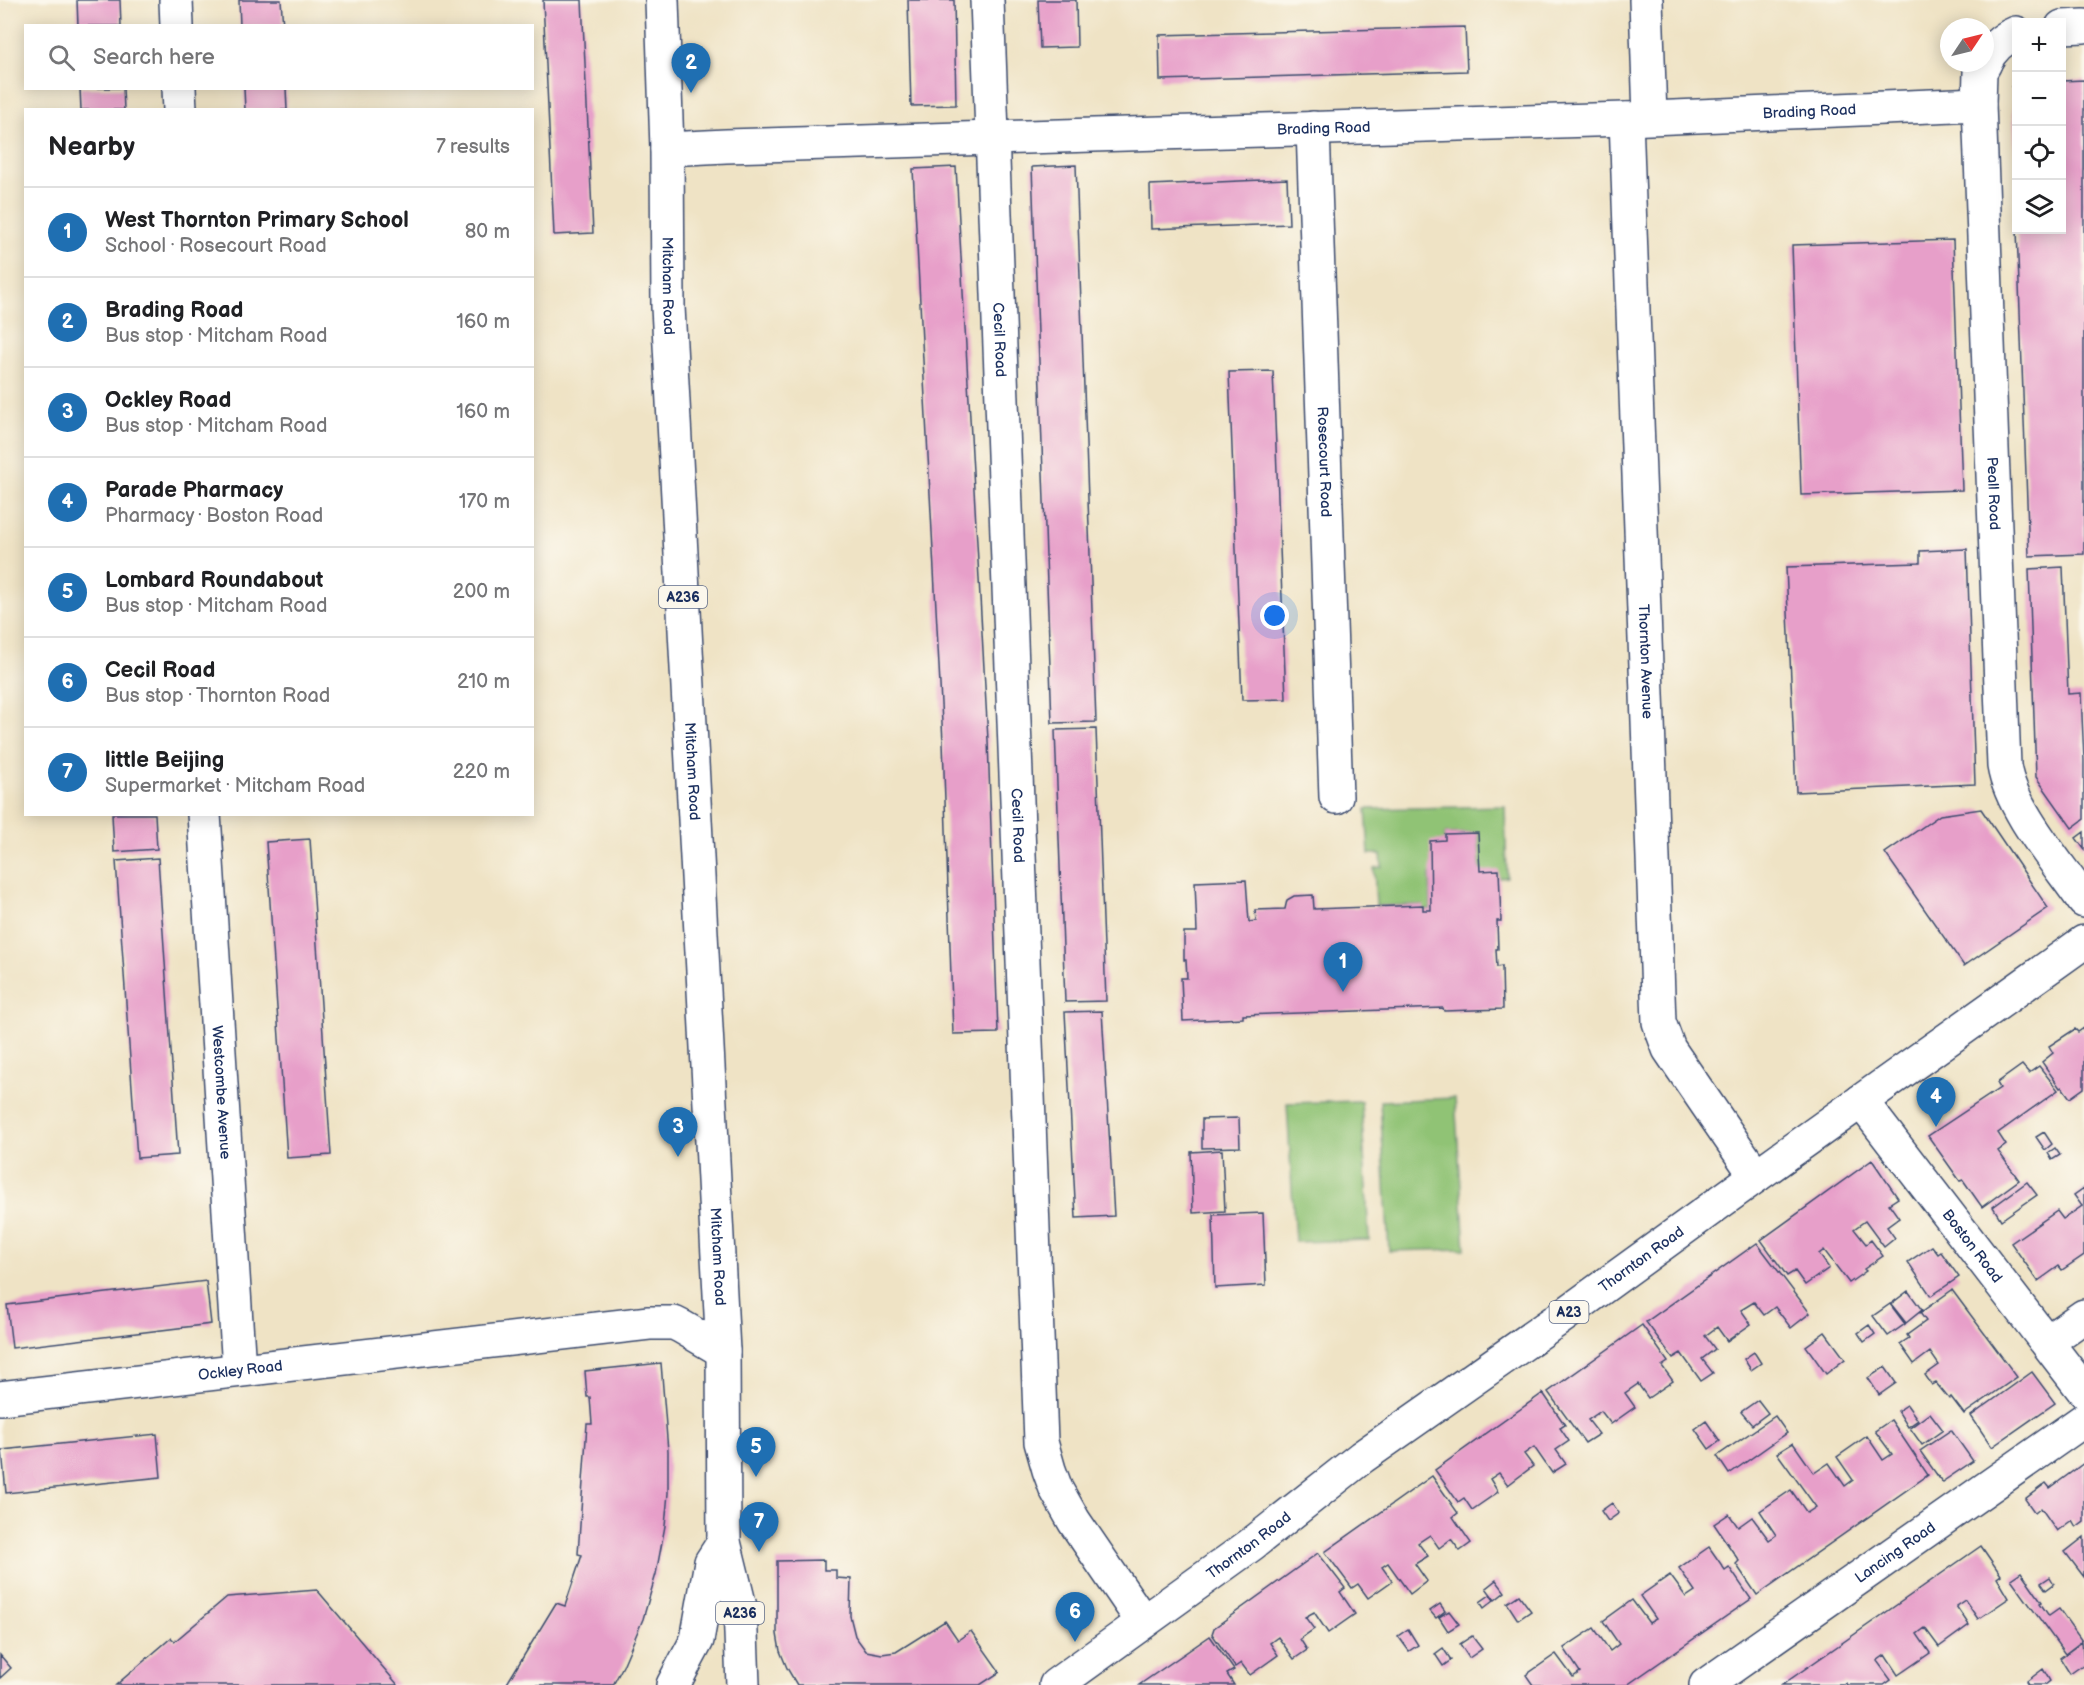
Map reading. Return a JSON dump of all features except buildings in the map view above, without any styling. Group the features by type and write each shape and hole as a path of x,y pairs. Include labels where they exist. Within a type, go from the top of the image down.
{"main road":[{"path":"176,0 177,24"},
{"name":"Mitcham Road","path":"662,0 667,149 668,307 723,1351 724,1542 740,1606 743,1685"},
{"name":"Cecil Road","path":"987,0 1041,1442 1056,1489 1074,1521 1143,1622"},
{"name":"Thornton Avenue","path":"1646,0 1638,118 1659,1022 1669,1049 1756,1176"},
{"path":"2066,27 2084,27"},
{"name":"Peall Road","path":"1994,48 2012,35"},
{"name":"Peall Road","path":"1980,72 1979,104 2004,766 2012,795 2021,811 2084,901"},
{"path":"179,90 180,108"},
{"name":"Brading Road","path":"667,149 1638,118 1979,104"},
{"name":"Rosecourt Road","path":"1313,128 1336,797"},
{"name":"Westcombe Avenue","path":"204,816 239,1370"},
{"name":"Thornton Road","path":"1056,1685 1252,1544 1362,1457 1563,1316 2084,942"},
{"name":"Boston Road","path":"1861,1101 2084,1391"},
{"path":"2047,1342 2084,1316"},
{"name":"Ockley Road","path":"0,1398 649,1323 674,1323 723,1351"},
{"name":"Lancing Road","path":"1706,1685 2084,1420"},
{"name":"Mitcham Road","path":"673,1685 697,1640 711,1562 724,1542"}],"green space":[{"path":"1505,806 1507,877 1499,878 1480,871 1478,833 1445,834 1445,840 1430,874 1431,910 1423,910 1422,905 1376,906 1374,868 1382,867 1381,854 1369,854 1366,809"},
{"path":"1455,1098 1465,1249 1389,1251 1380,1101"},
{"path":"1361,1101 1369,1240 1295,1242 1287,1103"}],"place":[{"name":"Brading Road","path":"691,93"},
{"name":"West Thornton Primary School","path":"1343,992"},
{"name":"Parade Pharmacy","path":"1936,1127"},
{"name":"Ockley Road","path":"678,1157"},
{"name":"Lombard Roundabout","path":"756,1477"},
{"name":"little Beijing","path":"759,1552"},
{"name":"Cecil Road","path":"1075,1642"}]}
